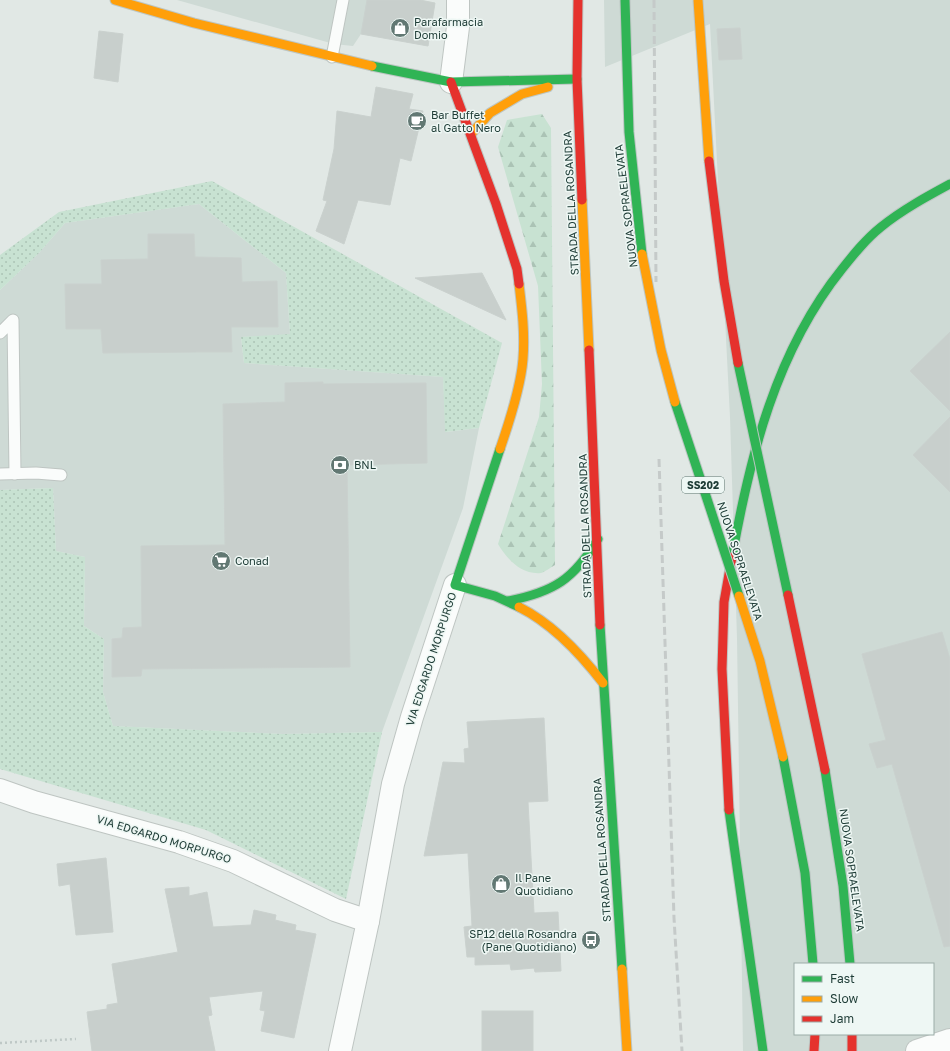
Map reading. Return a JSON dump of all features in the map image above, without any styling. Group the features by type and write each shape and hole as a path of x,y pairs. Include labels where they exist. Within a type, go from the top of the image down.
{"main road":[{"path":"115,0 194,23 332,57 451,82 577,79"},
{"name":"STRADA DELLA ROSANDRA","path":"578,0 577,79 603,683 627,1051"},
{"name":"NUOVA SOPRAELEVATA","path":"624,0 625,74 630,152 640,244 661,349 677,406 758,653 787,772 806,869 813,963"},
{"name":"NUOVA SOPRAELEVATA","path":"698,0 700,70 715,228 754,446 800,642 826,771 840,857 849,934 850,963"},
{"path":"471,134 490,113 522,94 577,79"},
{"path":"451,82 496,204 517,269 524,325 523,360 509,423 455,585 508,600 533,614 571,644 603,683"},
{"path":"763,1051 728,799 722,669 724,602 737,530 760,435 771,399 785,363 810,315 832,281 857,250 880,228 908,207 950,184"},
{"path":"508,600 545,592 564,583 579,569 598,540"},
{"path":"814,1051 815,1035"},
{"path":"852,1035 852,1051"}],"street":[{"path":"451,82 458,27 458,0"},
{"name":"VIA EDGARDO MORPURGO","path":"340,1051 368,921 393,784 412,717 455,585"},
{"name":"VIA EDGARDO MORPURGO","path":"0,790 34,802 179,842 234,860 335,910 368,921"},
{"path":"917,1051 950,1040"}],"lane":[{"path":"332,57 343,0"},
{"path":"0,333 13,320 15,474"},
{"path":"0,474 36,473 61,475"}],"path":[{"path":"0,1043 76,1038"}],"shaded area":[{"path":"177,0 420,0 435,3 428,46 361,34 353,46 334,44"},
{"path":"604,0 950,0 950,1051 743,1051 737,638 730,417 710,24 605,67"},
{"path":"199,204 286,273 290,335 241,337 244,363 443,377 446,432 479,428 463,508 382,732 283,734 113,726 103,692 104,639 84,626 85,557 56,551 53,488 0,490 0,290 39,253 65,223"}],"green space":[{"path":"542,114 551,128 555,565 541,573 534,573 521,569 515,565 498,544 539,417 542,384 538,286 498,147 507,120"},
{"path":"212,181 502,343 479,428 445,432 443,377 244,363 241,337 290,334 286,273 199,204 65,223 39,253 0,290 0,255 59,212"},
{"path":"53,488 56,551 85,557 84,626 104,639 103,692 113,726 283,734 382,732 346,899 206,830 0,769 0,490"}],"building":[{"path":"367,0 420,0 435,3 428,46 361,34"},
{"path":"740,28 742,59 719,60 717,29"},
{"path":"99,31 123,34 118,82 94,78"},
{"path":"376,87 413,94 409,109 423,111 411,161 400,158 390,205 358,200 344,244 316,231 327,201 323,200 334,149 337,111 371,117"},
{"path":"148,234 194,234 195,257 241,258 242,282 277,281 278,327 231,327 232,352 103,353 101,329 66,329 65,284 102,284 101,260 148,259"},
{"path":"482,273 506,320 415,278"},
{"path":"950,332 950,411 910,371"},
{"path":"323,382 323,384 426,383 427,463 347,465 350,667 142,669 141,676 112,677 112,639 122,638 123,628 142,627 141,546 225,545 223,404 285,402 285,383"},
{"path":"950,417 950,492 913,455"},
{"path":"942,632 950,659 950,946 944,947 892,764 877,768 869,744 886,740 862,654"},
{"name":"Il Pane Quotidiano","path":"544,718 548,801 528,802 534,913 558,912 561,971 535,972 534,968 511,970 510,964 475,965 475,957 467,957 464,927 472,926 468,853 424,856 443,762 465,763 464,749 469,748 467,722"},
{"path":"106,858 113,932 76,935 70,884 59,886 57,864"},
{"path":"189,887 189,896 207,892 213,927 251,925 254,910 276,915 275,920 296,925 295,930 316,934 294,1038 261,1031 265,1011 260,1010 263,991 209,997 212,1015 208,1016 215,1051 92,1051 87,1012 107,1009 107,1005 118,1003 112,964 178,952 165,889"},
{"path":"482,1011 533,1011 533,1051 482,1051"}],"railway":[{"path":"654,0 656,282"},
{"path":"659,459 674,918 682,1051"}],"traffic: fast":[{"path":"625,0 629,132 642,254"},
{"path":"372,66 451,82 577,79"},
{"path":"732,557 739,519 757,443 769,406 783,370 800,334 819,301 851,258 876,232 906,209 950,184"},
{"path":"738,363 788,595"},
{"path":"675,402 739,596"},
{"path":"500,449 455,585 495,596 519,607"},
{"path":"508,601 538,593 561,582 580,564 598,539"},
{"path":"600,625 622,969"},
{"path":"783,757 805,873 813,963"},
{"path":"825,770 843,886 850,963"},
{"path":"729,810 763,1051"}],"traffic: slow":[{"path":"115,0 194,23 372,66"},
{"path":"698,0 709,161"},
{"path":"471,134 490,113 522,94 548,87"},
{"path":"582,200 589,350"},
{"path":"642,254 661,350 675,402"},
{"path":"500,449 511,416 522,369 524,349 519,284"},
{"path":"739,596 760,661 783,757"},
{"path":"519,607 543,622 565,640 603,683"},
{"path":"622,969 627,1051"}],"traffic: jam":[{"path":"578,0 577,79 582,200"},
{"path":"451,82 496,204 517,269 519,284"},
{"path":"709,161 724,281 738,363"},
{"path":"589,350 600,625"},
{"path":"729,810 722,669 724,602 732,557"},
{"path":"788,595 825,770"},
{"path":"814,1051 815,1035"},
{"path":"852,1035 852,1051"}],"place":[{"name":"Parafarmacia Domio","path":"400,28"},
{"name":"Bar Buffet al Gatto Nero","path":"417,121"},
{"name":"BNL","path":"340,465"},
{"name":"Conad","path":"221,561"},
{"name":"Il Pane Quotidiano","path":"501,884"},
{"name":"SP12 della Rosandra (Pane Quotidiano)","path":"591,940"}]}
